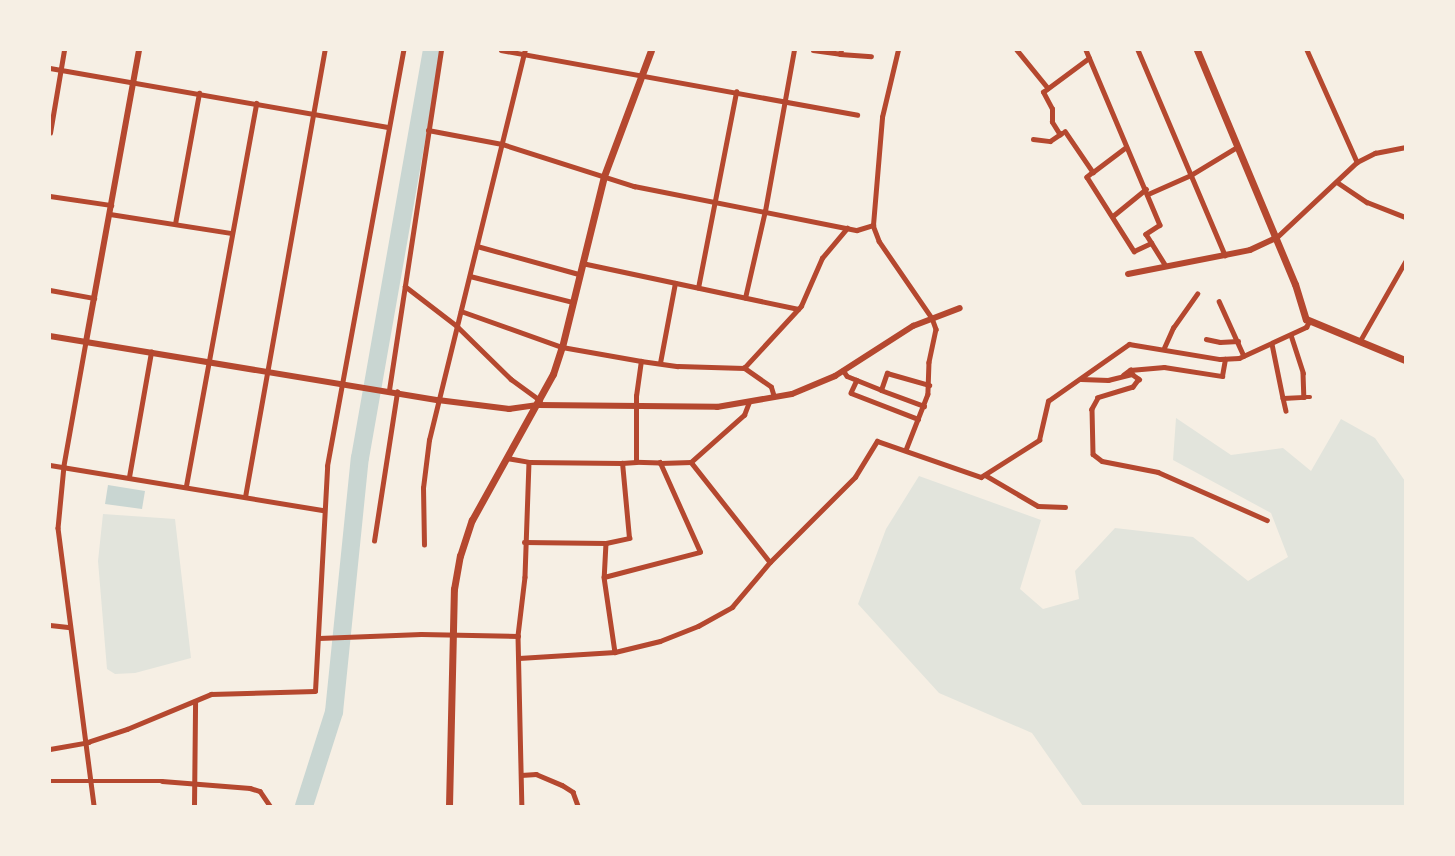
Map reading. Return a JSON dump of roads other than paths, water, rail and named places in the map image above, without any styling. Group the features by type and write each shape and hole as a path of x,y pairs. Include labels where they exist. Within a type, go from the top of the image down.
{"main road":[{"path":"449,806 454,589 460,556 472,520 539,402 562,346 604,176 651,50"},
{"path":"1197,50 1309,322 1361,339 1405,360"},
{"path":"1128,274 1164,265 1250,250 1276,238"},
{"path":"539,402 636,407 717,407 792,394 843,370 892,337 932,318 960,308"}],"street":[{"path":"50,133 64,50"},
{"path":"94,806 88,742 70,627 58,528 64,466 139,50"},
{"path":"245,497 325,50"},
{"path":"50,749 88,742 195,702 211,694 315,691 319,638 323,510 403,50"},
{"path":"387,390 441,50"},
{"path":"501,50 524,52 857,115"},
{"path":"744,298 765,211 794,50"},
{"path":"813,50 871,56"},
{"path":"898,50 882,117 873,226 879,241 932,318 936,329 929,362 929,385 924,406 906,450"},
{"path":"1086,50 1160,225 1146,234 1164,265"},
{"path":"1138,50 1225,255"},
{"path":"1307,50 1358,162"},
{"path":"1019,51 1048,88"},
{"path":"424,545 423,488 429,440 524,52"},
{"path":"1089,58 1043,92 1052,109 1052,122 1063,133 1093,172"},
{"path":"50,68 134,81 389,127"},
{"path":"698,288 717,201 736,92"},
{"path":"174,224 199,93"},
{"path":"186,486 256,103"},
{"path":"428,130 502,144 634,186 857,230 873,226"},
{"path":"1033,139 1050,141 1063,133"},
{"path":"1126,147 1087,177 1114,216 1134,251 1151,243"},
{"path":"1114,216 1147,191 1191,175 1237,147"},
{"path":"1276,238 1358,162 1376,153 1405,147"},
{"path":"1337,182 1367,202 1405,217"},
{"path":"50,196 111,205"},
{"path":"110,214 232,233"},
{"path":"744,368 798,308 822,258 848,228"},
{"path":"477,246 579,274"},
{"path":"1361,339 1405,262"},
{"path":"582,263 798,308"},
{"path":"470,276 573,302"},
{"path":"660,363 676,283"},
{"path":"405,286 457,326 511,380 539,402"},
{"path":"50,290 94,298"},
{"path":"1164,348 1173,328 1198,294"},
{"path":"1220,301 1244,356"},
{"path":"461,311 562,346 641,361 744,368 771,387 774,397"},
{"path":"985,475 1039,440 1048,401 1129,344 1225,359 1244,356 1272,344 1306,328 1309,322"},
{"path":"1291,335 1302,373 1304,397"},
{"path":"50,336 387,390 438,400 509,409 539,402"},
{"path":"1206,339 1220,342 1238,341"},
{"path":"1272,344 1286,411"},
{"path":"129,477 151,352"},
{"path":"1121,377 1130,370 1164,367 1222,376 1225,359"},
{"path":"636,462 636,407 641,361"},
{"path":"843,370 847,376 924,406"},
{"path":"881,390 887,373 929,385"},
{"path":"1081,379 1108,380 1132,374 1139,379 1134,387 1098,398 1092,409 1093,454 1102,461 1158,472 1267,520"},
{"path":"857,380 851,393 918,419"},
{"path":"374,541 397,392"},
{"path":"1283,398 1310,397"},
{"path":"507,458 529,462 691,462 744,415 750,402"},
{"path":"519,658 615,652 660,641 698,626 732,607 770,562 855,476 877,441 906,450 970,475 985,475 1038,506 1065,507"},
{"path":"522,806 518,636 524,577 524,542 529,462"},
{"path":"691,462 770,562"},
{"path":"524,542 606,543 628,538 622,463"},
{"path":"604,577 700,552 660,463"},
{"path":"50,465 323,510"},
{"path":"606,543 604,577 615,652"},
{"path":"50,625 70,627"},
{"path":"319,638 454,634 518,636"},
{"path":"194,806 195,702"},
{"path":"522,775 536,774 562,785 573,792 578,806"},
{"path":"50,781 92,780 195,784 260,791 270,806"}],"waterway":[{"path":"304,806 334,712 360,458 432,50"}]}
